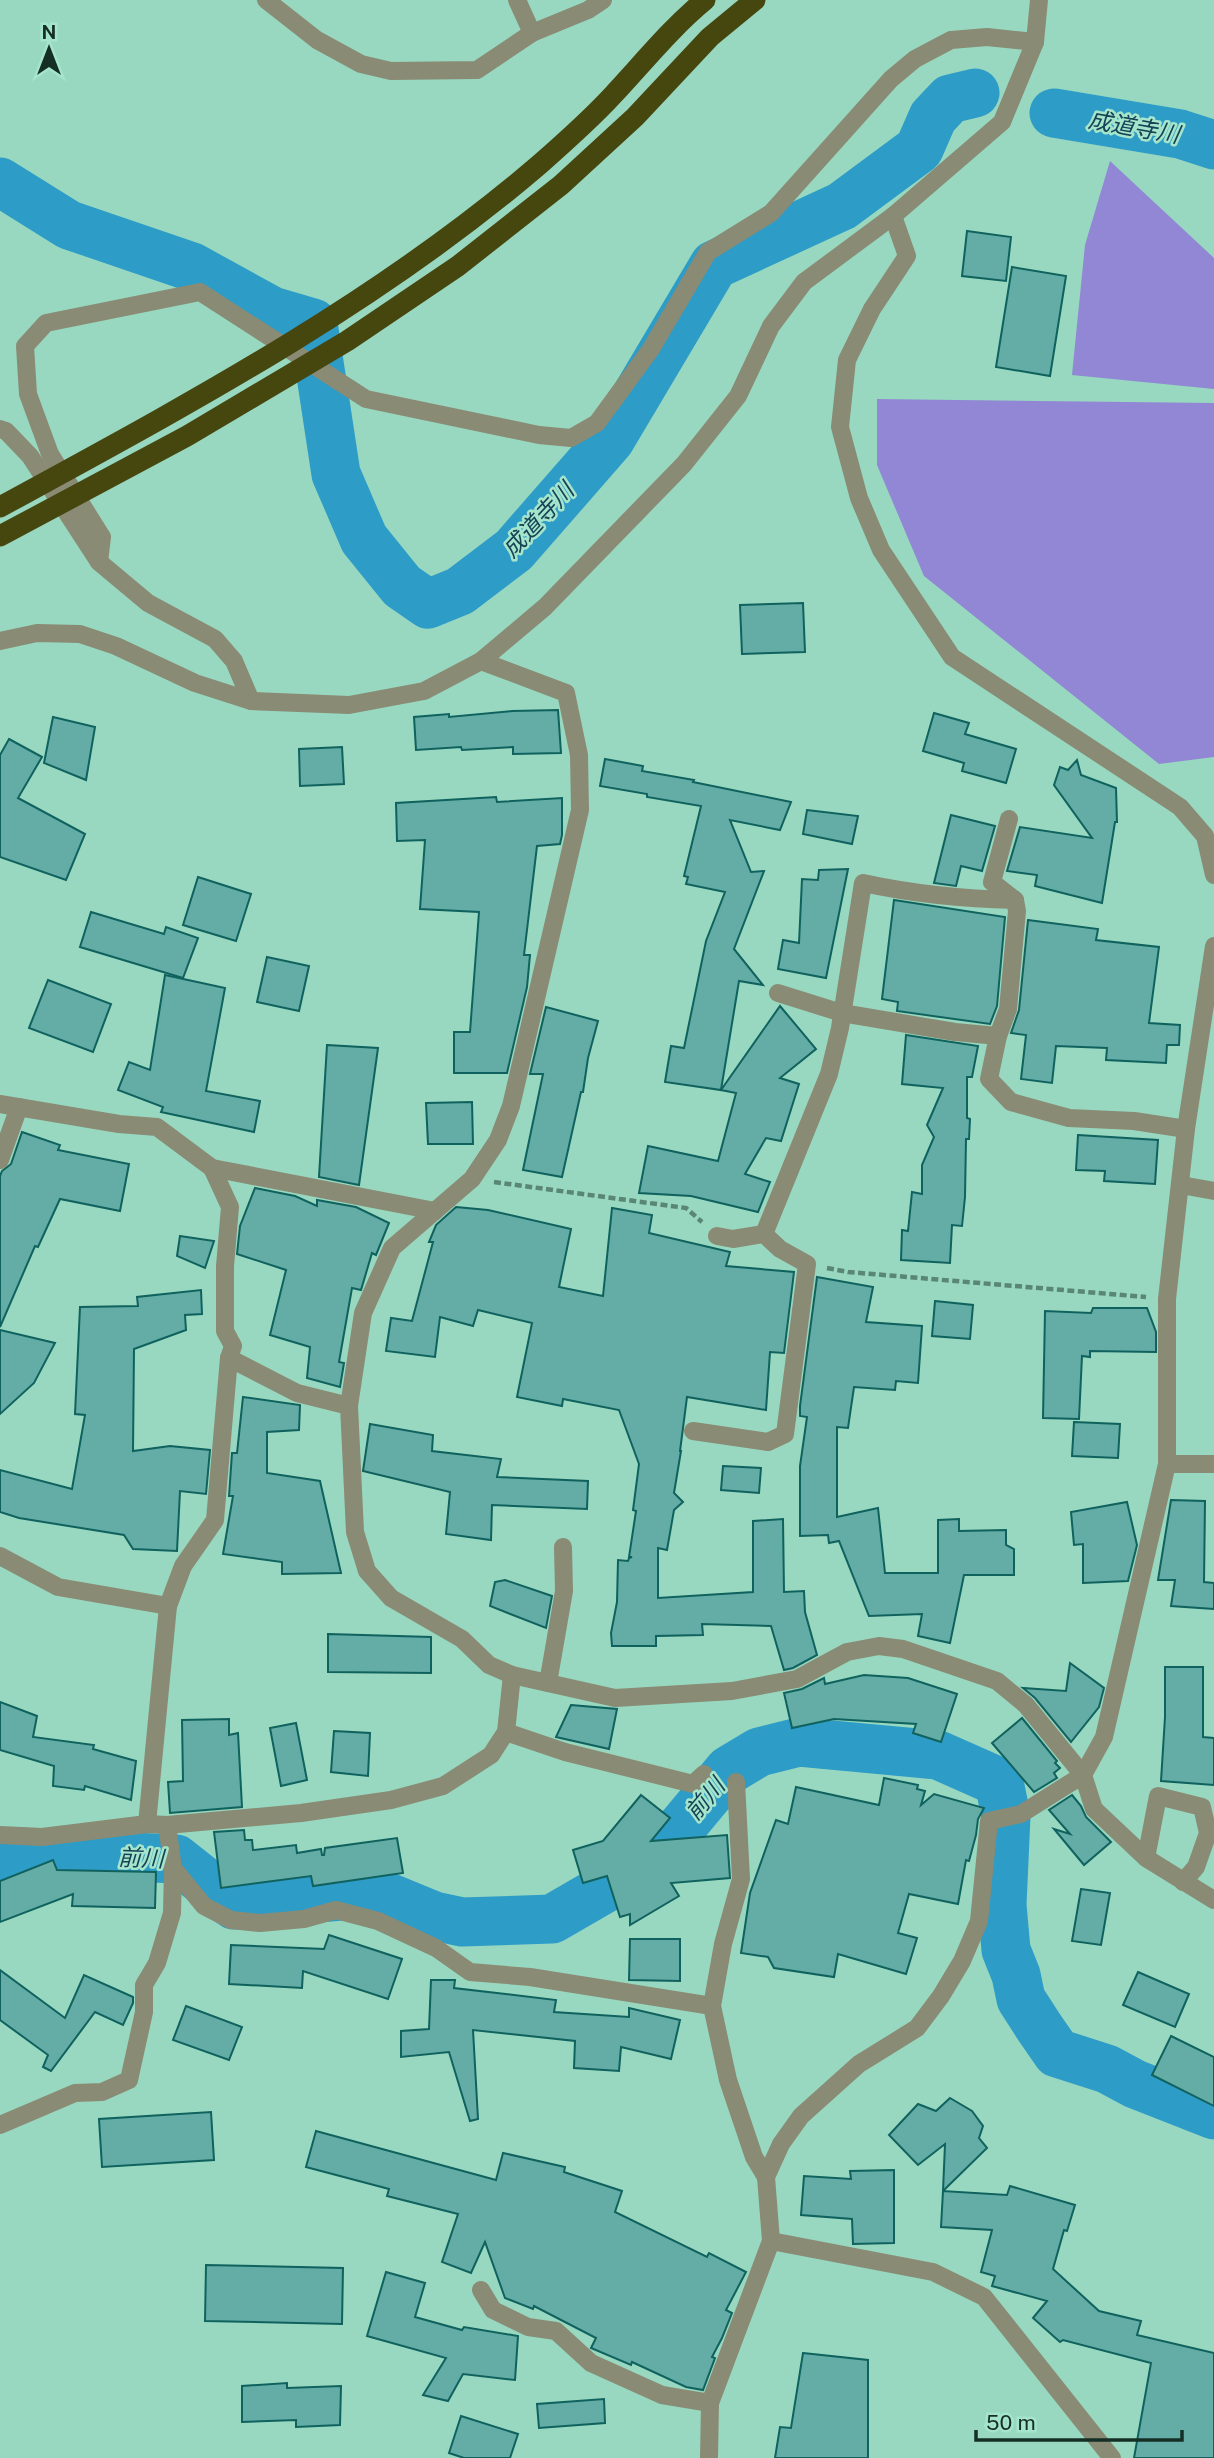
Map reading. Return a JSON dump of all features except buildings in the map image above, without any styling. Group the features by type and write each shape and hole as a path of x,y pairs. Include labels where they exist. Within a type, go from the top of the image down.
{"highway":[{"path":"0,508 261,361 330,319 440,243 540,164 610,98 689,13 705,0"},
{"path":"5,533 199,429 346,341 458,266 561,185 635,117 710,37 755,0"}],"street":[{"path":"266,0 317,40 361,64 391,71 477,70 532,33 588,10 603,0"},
{"path":"517,0 532,33"},
{"path":"0,641 37,633 80,634 116,646 195,683 251,701 349,705 424,691 481,661 545,607 684,464 738,396 771,326 804,282 893,216 1002,122 1035,42 1039,0"},
{"path":"99,562 102,537 50,454 28,394 25,346 46,323 200,292 366,400 539,435 571,438 597,423 651,349 708,252 771,213 891,79 915,60 951,40 987,37 1035,42"},
{"path":"893,216 908,256 872,309 847,360 840,427 859,498 881,550 952,657 1180,807 1210,831 1214,876"},
{"path":"0,429 6,431 30,456 99,562 148,603 215,639 234,661 251,701"},
{"path":"481,661 566,693 579,755 580,810 511,1106 498,1140 472,1179 392,1248 363,1313 349,1406 355,1532 367,1571 391,1598 462,1639 489,1665 512,1675 615,1698 732,1691 797,1679 847,1652 879,1646 903,1649 997,1681 1026,1706 1083,1775 1094,1809 1146,1858 1214,1900"},
{"path":"1009,819 992,882 1015,900"},
{"path":"764,1234 830,1074 863,883 907,892 970,899 1015,900"},
{"path":"1015,900 1015,938 1008,1009 998,1037 989,1079 1011,1102 1069,1118 1133,1121 1186,1129"},
{"path":"766,2177 781,2144 801,2116 859,2064 917,2028 941,1996 962,1961 979,1922 989,1821 1021,1814 1083,1775 1104,1737 1167,1464 1167,1299 1186,1129 1214,946"},
{"path":"778,993 842,1013 998,1037"},
{"path":"0,1104 119,1124 157,1127 212,1168 435,1211"},
{"path":"0,1160 19,1107"},
{"path":"147,1824 168,1606 183,1566 215,1520 229,1358 233,1346 225,1331 225,1266 230,1207 212,1168"},
{"path":"1181,1185 1214,1191"},
{"path":"717,1236 733,1239 764,1234"},
{"path":"693,1431 768,1442 785,1434 807,1264 780,1249 764,1234"},
{"path":"229,1358 297,1393 349,1406"},
{"path":"1167,1464 1214,1464"},
{"path":"548,1683 564,1591 563,1547"},
{"path":"0,1556 58,1587 168,1606"},
{"path":"0,1835 43,1837 147,1824 167,1825 301,1812 391,1800 443,1786 491,1755 506,1732 512,1675"},
{"path":"506,1732 565,1752 693,1784 704,1774"},
{"path":"709,2458 710,2403 771,2241 766,2177 754,2157 728,2080 712,2006 723,1944 741,1879 736,1782"},
{"path":"1146,1858 1158,1796 1202,1807 1208,1833 1196,1867 1183,1882"},
{"path":"0,2125 75,2093 102,2092 129,2080 144,2012 144,1985 157,1963 172,1913 173,1868 167,1825"},
{"path":"173,1868 204,1906 231,1920 260,1923 304,1919 337,1910 378,1921 436,1948 470,1972 530,1977 712,2006"},
{"path":"771,2241 933,2272 984,2297 1112,2458"},
{"path":"481,2290 493,2309 528,2327 556,2332 591,2363 662,2395 710,2403"}],"shaded area":[{"path":"1110,161 1214,258 1214,389 1072,375 1085,245"},
{"path":"877,399 1214,403 1214,757 1159,764 924,576 877,465"}],"waterway":[{"name":"成道寺川","path":"0,182 69,225 192,267 272,311 313,323 336,474 364,539 402,586 428,604 460,591 514,550 610,440 714,265 842,206 919,149 933,117 950,99 975,93"},
{"name":"成道寺川","path":"1054,113 1180,134 1214,145"},
{"name":"前川","path":"0,1862 18,1852 176,1859 234,1905 378,1893 434,1916 462,1922 552,1919 654,1860 729,1770 759,1752 799,1742 938,1755 999,1782 1006,1816 1002,1905 1006,1950 1016,1975 1021,1999 1057,2053 1107,2069 1135,2084 1214,2115"}]}
